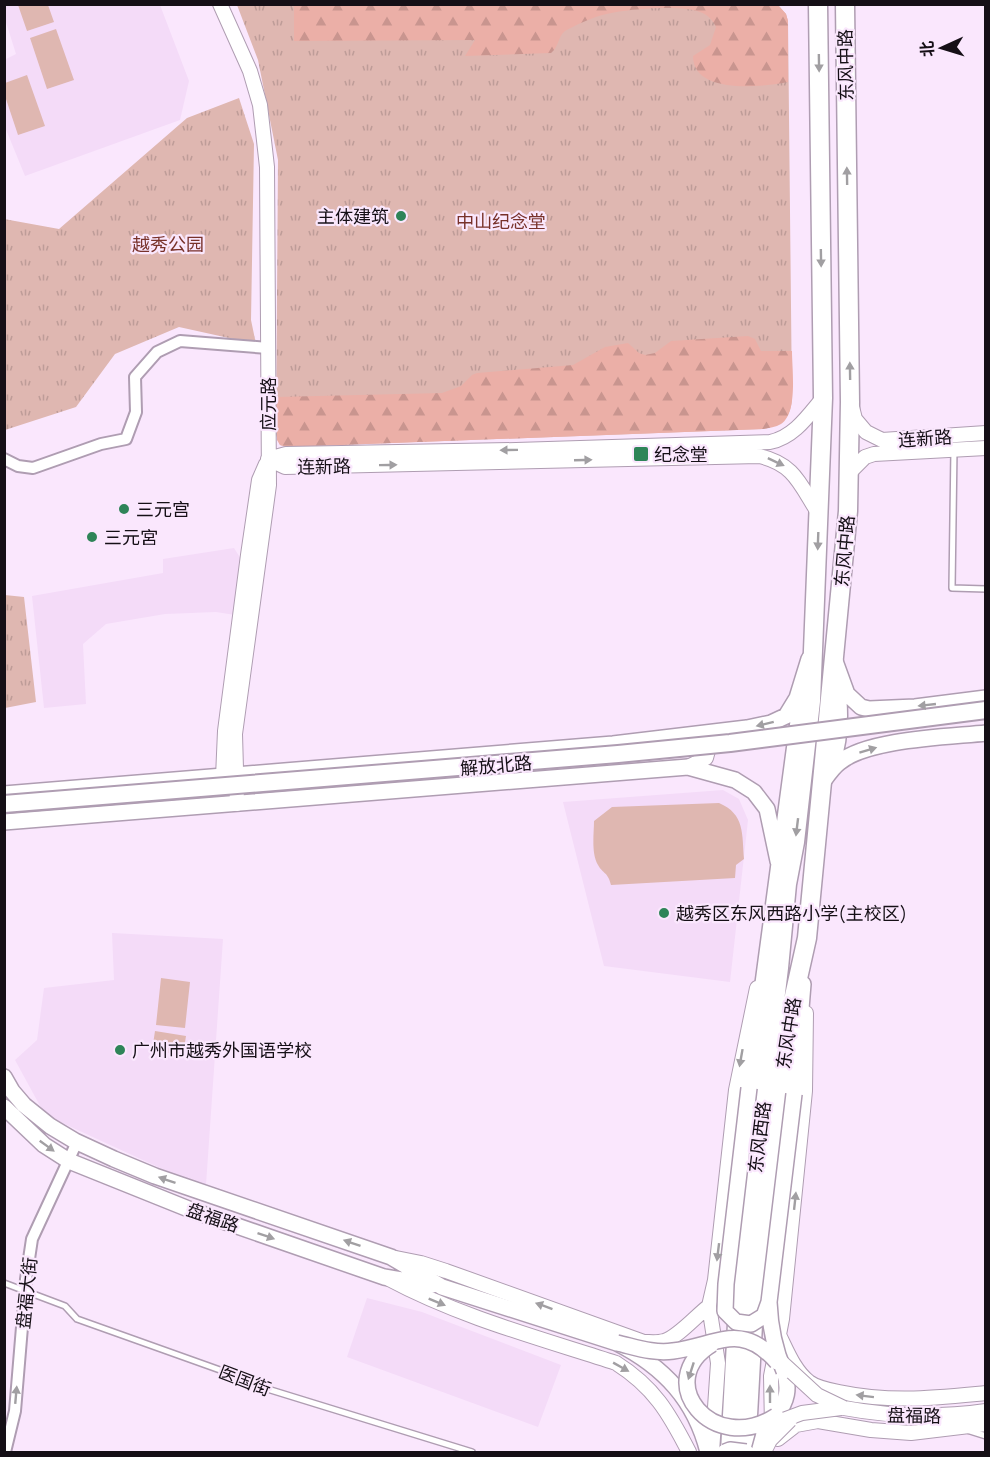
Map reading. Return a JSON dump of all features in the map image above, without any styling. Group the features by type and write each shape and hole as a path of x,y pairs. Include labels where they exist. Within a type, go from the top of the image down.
{"highway":[{"name":"东风中路","path":"813,644 823,398 818,4"},
{"name":"东风中路","path":"787,1094 790,1014 807,938 835,660 850,472 845,5"},
{"name":"东风西路","path":"730,1452 738,1305 787,884 795,842 809,722 813,644"},
{"name":"东风西路","path":"746,1452 754,1306 787,1094"}],"main road":[{"name":"解放北路","path":"4,794 696,735 747,728 786,717 797,698 813,644"},
{"path":"770,1310 751,1324 736,1322 725,1311 726,1284 749,1088 773,919 778,861 797,724 813,644"},
{"path":"835,660 847,694 854,701 869,709 915,707 986,698"},
{"name":"解放北路","path":"4,804 630,753 986,710"},
{"name":"解放北路","path":"4,812 587,765 986,719"},
{"path":"822,783 841,761 870,748 986,733"},
{"name":"解放北路","path":"4,822 688,767 735,780 754,792 767,810 778,861 787,884"},
{"name":"应元路","path":"229,776 237,804"},
{"path":"4,1077 24,1105 50,1126 77,1142 155,1176 391,1257 442,1287 617,1343 661,1352 742,1338 763,1347 782,1366"},
{"path":"766,1452 764,1434 768,1423 784,1403 787,1393 787,1383 770,1310 787,1094"},
{"name":"盘福路","path":"4,1107 24,1128 69,1161 191,1210 384,1277 442,1287"},
{"path":"710,1452 690,1401 687,1385 691,1369 700,1354 718,1341"},
{"path":"617,1343 640,1355 656,1367 694,1411 707,1423 722,1431 739,1433 768,1423"},
{"path":"725,1452 730,1450 746,1452"}],"street":[{"name":"应元路","path":"220,4 250,72 260,105 267,167 268,459 259,480 225,731 229,776"},
{"path":"4,459 18,466 33,468 101,444 126,439 136,412 135,377 157,352 180,342 268,348"},
{"name":"连新路","path":"268,459 286,454 770,442 780,440 790,434 823,398"},
{"name":"连新路","path":"850,402 855,419 866,432 876,438 892,440 986,433"},
{"name":"连新路","path":"850,472 865,457 874,453 986,448"},
{"name":"连新路","path":"268,459 285,467 759,456 774,459 789,470 819,514"},
{"path":"688,767 708,755 707,743 696,735"},
{"path":"710,1452 718,1364 709,1306 715,1280 736,1090 744,1044 773,919"},
{"path":"766,1452 772,1435 770,1390 782,1319 805,1091 807,938"},
{"name":"盘福大街","path":"5,1450 15,1411 32,1239 77,1142"},
{"path":"391,1257 446,1271 644,1342 664,1341 679,1333 694,1317 709,1306"},
{"path":"384,1277 414,1293 472,1316 616,1364 648,1387 673,1422 689,1452"},
{"path":"770,1310 780,1346 808,1388"},
{"path":"779,1335 798,1371 811,1384 820,1388 903,1400 986,1393"},
{"path":"782,1366 826,1401 843,1408"},
{"path":"768,1423 802,1413 843,1408"},
{"name":"盘福路","path":"843,1408 889,1415 950,1416 986,1411"},
{"path":"766,1452 770,1440 785,1424 802,1413"},
{"path":"766,1452 786,1431 796,1425 818,1421 885,1432 911,1432 986,1424"}],"lane":[{"path":"954,449 952,588 986,590"},
{"name":"医国街","path":"4,1283 66,1306 77,1318 261,1387 472,1452"},
{"path":"960,1428 986,1436"}],"shaded area":[{"path":"5,5 160,5 189,81 180,120 25,176 5,127 4,60 16,54 5,19"},
{"path":"234,548 241,559 235,615 216,612 165,614 106,624 83,644 86,704 44,708 32,596 163,573 163,559"},
{"name":"越秀区东风西路小学(主校区)","path":"723,790 739,799 748,820 730,982 604,966 563,802"},
{"name":"广州市越秀外国语学校","path":"112,933 223,939 206,1185 169,1172 45,1115 15,1060 37,1040 44,988 114,980"},
{"path":"367,1298 422,1312 561,1365 538,1427 347,1357"}],"green space":[{"path":"18,5 48,5 54,22 27,31"},
{"name":"中山纪念堂","path":"237,5 778,5 786,14 788,21 792,400 784,420 763,429 287,447 280,445 276,435 278,160 258,60"},
{"path":"294,5 778,5 786,14 788,21 788,82 747,86 716,83 704,77 696,69 693,56 710,45 716,27 703,13 679,8 650,8 599,16 565,31 551,53 465,56 475,40 294,41"},
{"path":"56,29 74,80 47,89 30,38"},
{"path":"27,75 45,126 18,135 5,96 5,83"},
{"name":"越秀公园","path":"239,98 254,144 251,320 256,344 179,327 115,354 76,407 5,430 4,219 59,229 187,118"},
{"path":"748,336 755,339 761,351 792,351 793,390 790,411 781,424 775,427 287,447 280,445 277,440 276,397 442,393 461,386 477,373 573,365 605,347 628,343 639,353 645,355 655,353 671,341"},
{"path":"5,595 24,597 36,702 5,708"},
{"path":"719,803 734,813 742,833 744,859 736,865 735,878 611,885 598,865 594,849 594,821 612,807"},
{"path":"161,978 190,982 185,1028 156,1025"},
{"path":"155,1031 186,1036 183,1055 152,1051"}],"place":[{"name":"主体建筑","path":"401,216"},
{"name":"纪念堂","path":"641,454"},
{"name":"三元宫","path":"124,509"},
{"name":"三元宮","path":"92,537"},
{"name":"越秀区东风西路小学(主校区)","path":"664,913"},
{"name":"广州市越秀外国语学校","path":"120,1050"}]}
